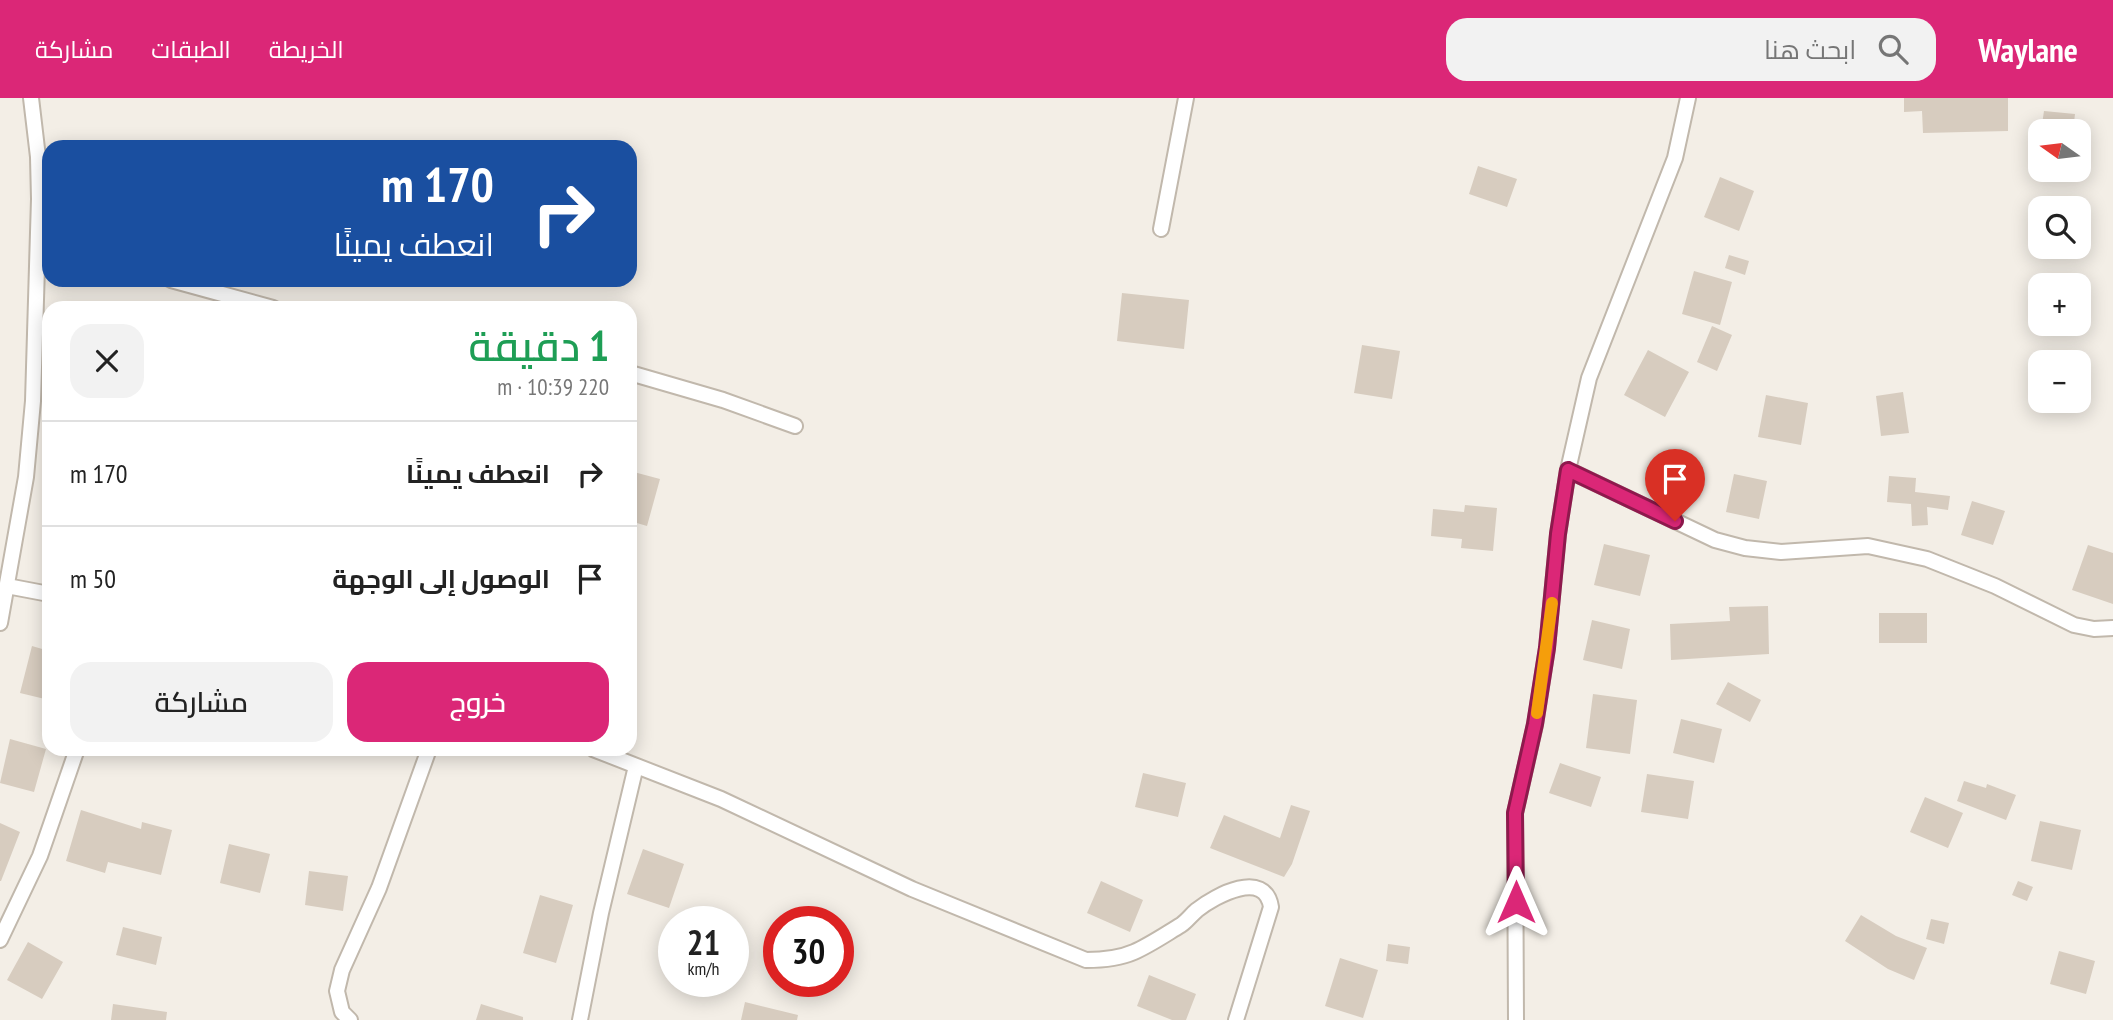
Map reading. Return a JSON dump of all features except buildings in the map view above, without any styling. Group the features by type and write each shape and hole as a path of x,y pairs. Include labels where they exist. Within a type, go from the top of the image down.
{"street":[{"path":"32,98 42,216"},
{"path":"1161,229 1186,98"},
{"path":"1516,1020 1515,813 1535,724 1545,661 1558,534 1568,470 1589,378 1675,158 1688,98"},
{"path":"0,624 26,477 42,273"},
{"path":"196,287 248,301"},
{"path":"637,375 710,396 795,426"},
{"path":"1568,470 1715,540 1745,548 1781,552 1868,545 1927,559 1994,586 2074,625 2094,629 2113,628"},
{"path":"7,586 42,593"},
{"path":"0,940 40,856 75,756"},
{"path":"350,1020 342,1012 337,991 342,970 379,888 426,756"},
{"path":"611,756 722,799 912,889 1086,960 1109,960 1133,952 1184,923 1198,909 1235,888 1265,891 1271,907 1236,1020"},
{"path":"580,1020 601,912 636,766"}],"slow traffic":[{"path":"1537,713 1552,603"}],"route":[{"path":"1516,902 1515,813 1535,724 1547,648 1558,534 1568,470 1675,521"}]}
